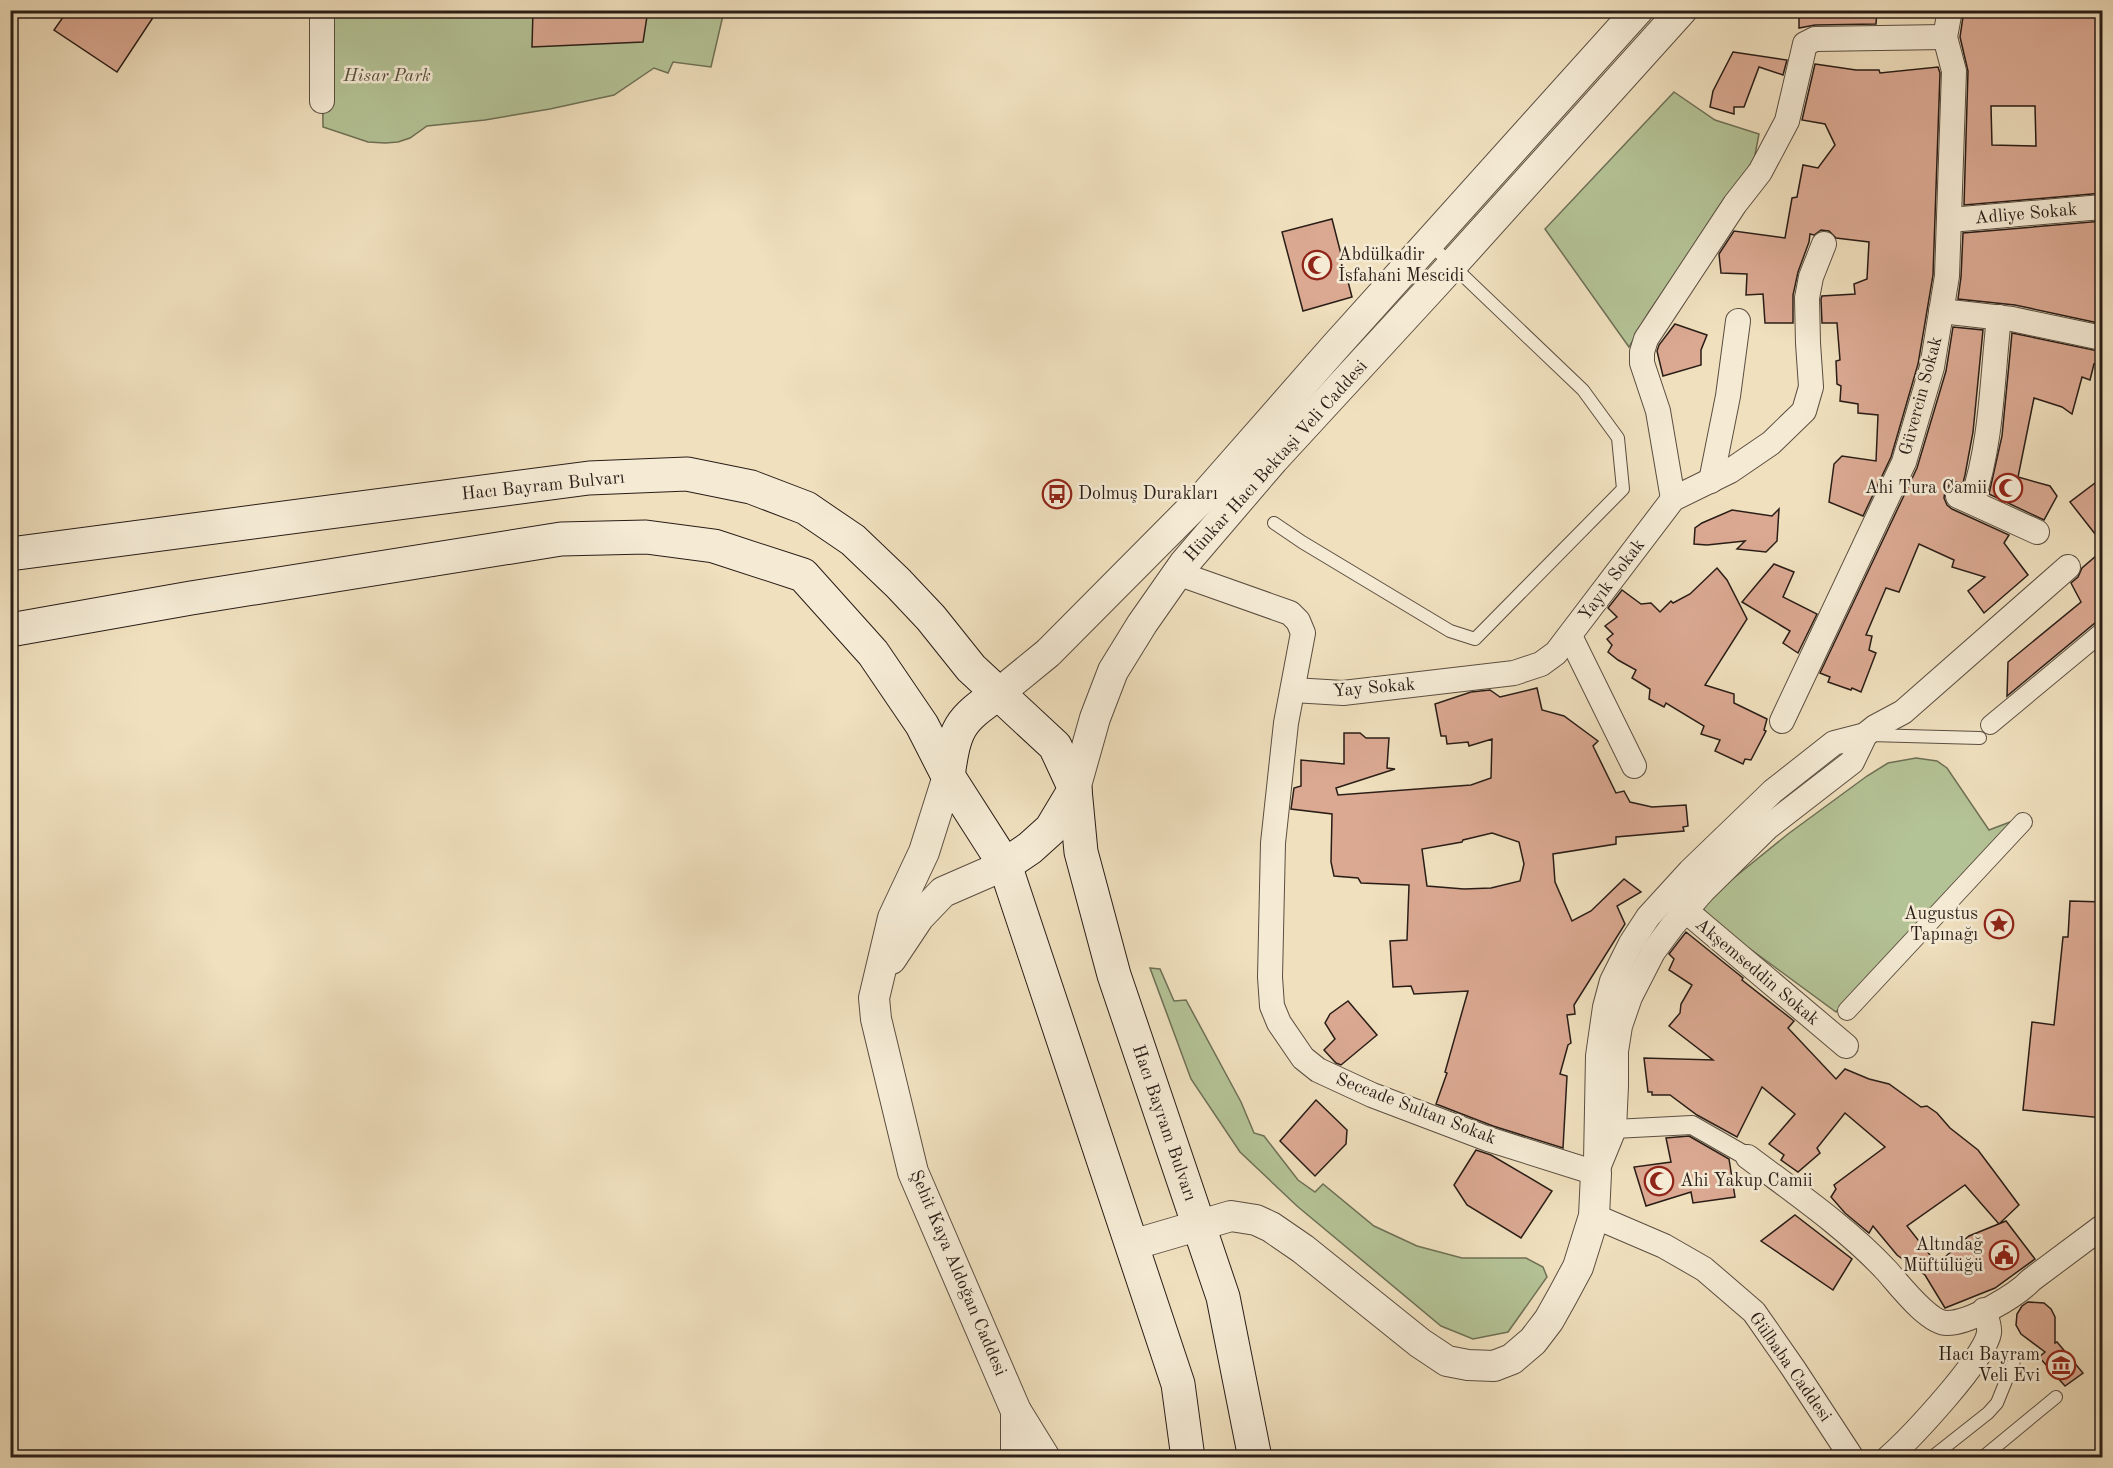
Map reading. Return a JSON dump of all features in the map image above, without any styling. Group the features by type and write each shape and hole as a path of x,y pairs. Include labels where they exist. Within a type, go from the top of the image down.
{"main road":[{"name":"Hacı Bayram Bulvarı","path":"10,554 589,478 687,474 751,487 806,508 853,540 931,618 971,668 1055,746 1075,789 1081,852 1114,975 1223,1296 1255,1458"},
{"path":"10,630 191,598 561,539 646,537 714,546 803,575 873,653 922,725 948,776 1005,865 1178,1384 1188,1458"},
{"path":"948,776 956,732 974,710 999,693"},
{"path":"1005,865 1030,848 1051,829 1075,789"}],"street":[{"path":"322,10 322,101"},
{"name":"Hünkar Hacı Bektaşi Veli Caddesi","path":"999,693 1048,652 1205,495 1638,10"},
{"name":"Hünkar Hacı Bektaşi Veli Caddesi","path":"1075,789 1095,718 1113,671 1177,573 1273,460 1682,10"},
{"name":"Güvercin Sokak","path":"1782,721 1904,462 1932,367 1947,276 1950,220 1954,71 1945,37 1950,10"},
{"path":"1824,244 1814,268 1807,298 1811,387 1804,411 1772,443 1730,471 1674,499 1658,411 1642,363 1642,352 1646,339 1735,204 1760,172 1787,121 1805,44 1815,39 1945,37"},
{"name":"Adliye Sokak","path":"1950,220 2103,207"},
{"path":"1941,311 1999,317 2103,338"},
{"path":"1999,317 1981,476 1965,499 2037,532"},
{"path":"1711,481 1728,396 1738,321"},
{"name":"Yayık Sokak","path":"1549,660 1570,636 1674,499"},
{"path":"1596,1173 1614,1129 1616,1051 1620,1026 1641,974 1677,904 1690,871 1773,791 1834,743 1865,735 1903,712 2068,567"},
{"path":"1177,573 1275,606 1290,613 1298,621 1303,633 1293,690"},
{"path":"1985,732 2103,632"},
{"path":"1570,636 1634,766"},
{"name":"Yay Sokak","path":"1293,690 1343,693 1514,673 1549,660"},
{"name":"Seccade Sultan Sokak","path":"1293,690 1281,761 1271,892 1272,1006 1284,1032 1303,1058 1318,1070 1372,1095 1488,1138 1596,1173"},
{"name":"Şehit Kaya Aldoğan Caddesi","path":"948,776 924,852 893,918 874,998 876,1019 913,1172 1016,1411 1046,1458"},
{"path":"1847,1011 2023,822"},
{"path":"881,975 919,917 943,892 1005,865"},
{"path":"1132,1245 1231,1216 1256,1220 1271,1227 1303,1249 1420,1343 1447,1361 1494,1366 1512,1359 1533,1341 1549,1320 1578,1266 1594,1216 1598,1056 1605,1007 1612,981 1631,943 1648,918 1677,904"},
{"name":"Akşemseddin Sokak","path":"1677,904 1846,1046"},
{"path":"1614,1129 1692,1125 1748,1156 1874,1257 1925,1311 1935,1319 1946,1323 1966,1319 2021,1290 2031,1280 2103,1227"},
{"name":"Gülbaba Caddesi","path":"1594,1216 1664,1246 1704,1269 1754,1312 1852,1458"},
{"path":"1888,1458 1915,1434 1985,1344 1989,1332 1984,1310"},
{"path":"1016,1411 1016,1458"}],"lane":[{"path":"1274,522 1302,542 1450,632 1475,639 1623,489 1618,438 1583,390 1429,243"},
{"path":"1865,735 1985,732"},
{"path":"1931,1458 1997,1403 2014,1361"},
{"path":"1982,1458 2056,1397"}],"green space":[{"name":"Hisar Park","path":"322,11 724,11 711,67 673,62 668,73 654,68 614,95 485,120 427,126 410,138 385,143 368,142 323,127"},
{"path":"1674,92 1715,120 1759,134 1754,160 1649,312 1629,347 1545,229"},
{"path":"1916,758 1937,761 1947,768 1989,830 2018,819 1836,1012 1704,915 1704,902 1788,834 1867,776 1888,763"},
{"path":"1150,968 1160,969 1174,1001 1186,1000 1241,1102 1254,1133 1264,1136 1298,1180 1315,1192 1323,1184 1374,1226 1417,1246 1462,1258 1526,1258 1543,1267 1547,1277 1508,1332 1473,1339 1441,1326 1297,1206 1240,1152 1191,1079"}],"building":[{"path":"68,10 158,10 117,72 54,30"},
{"path":"533,10 648,10 643,42 532,47"},
{"path":"1799,10 1877,10 1876,24 1815,25 1799,28"},
{"path":"1964,10 2103,10 2103,193 1964,205 1968,71 1960,37","holes":["1991,106 2035,106 2036,146 1992,145"]},
{"path":"1733,52 1787,60 1783,75 1759,67 1744,107 1734,107 1734,114 1710,107 1713,91"},
{"path":"1815,64 1856,70 1879,70 1880,73 1938,67 1940,73 1933,275 1918,364 1891,457 1863,516 1829,502 1834,464 1842,456 1876,461 1878,415 1858,413 1858,404 1840,401 1841,386 1837,384 1836,361 1840,360 1837,323 1822,323 1821,299 1822,296 1855,294 1854,284 1867,279 1869,242 1836,238 1829,231 1821,230 1814,235 1810,234 1793,295 1793,323 1765,323 1763,294 1746,295 1747,274 1721,273 1719,254 1734,231 1785,238 1792,198 1797,197 1803,165 1818,168 1835,145 1825,124 1802,120"},
{"name":"Abdülkadir İsfahani Mescidi","path":"1332,219 1352,297 1303,311 1282,232"},
{"path":"2103,221 2103,324 2015,305 1958,299 1963,233"},
{"path":"1675,324 1707,335 1701,350 1701,365 1663,376 1657,351"},
{"path":"1953,327 1983,330 1973,432 1965,475 1963,483 1956,482 1949,485 1944,498 1952,509 2009,535 2004,543 2028,575 1984,613 1968,591 1985,577 1952,567 1954,560 1919,544 1899,592 1886,588 1866,635 1872,636 1869,650 1876,653 1861,692 1852,688 1851,690 1828,682 1830,677 1820,673 1917,468 1946,371"},
{"path":"2012,333 2103,352 2103,366 2094,364 2090,380 2082,377 2072,414 2062,407 2034,398 2018,477 2050,486 2057,496 2044,520 1989,494 2002,436"},
{"path":"2103,477 2103,544 2070,502"},
{"path":"1779,509 1777,541 1766,552 1737,549 1745,541 1694,544 1695,528 1732,510 1772,516"},
{"path":"2103,550 2103,621 2095,623 2007,696 2008,662 2081,602 2071,583 2078,577 2082,568"},
{"path":"1774,564 1794,572 1783,597 1817,614 1798,653 1783,643 1790,631 1742,602"},
{"path":"1717,568 1727,580 1747,619 1705,685 1734,694 1734,703 1767,719 1764,730 1766,731 1751,760 1745,759 1743,764 1715,751 1720,740 1701,734 1704,726 1666,703 1664,707 1649,699 1650,689 1632,678 1636,670 1608,652 1612,645 1607,639 1613,634 1605,626 1617,617 1608,608 1622,590 1641,604 1651,603 1660,612 1671,601 1673,603 1690,594"},
{"path":"1537,688 1542,710 1564,716 1598,741 1593,746 1616,793 1624,791 1630,802 1652,807 1686,805 1688,826 1683,827 1684,831 1616,837 1616,844 1553,854 1555,882 1572,921 1591,911 1624,879 1641,892 1617,906 1625,924 1574,1005 1575,1014 1567,1015 1571,1043 1568,1045 1560,1074 1567,1076 1563,1148 1493,1126 1436,1104 1447,1073 1445,1072 1468,991 1414,994 1411,986 1393,987 1390,941 1407,940 1409,885 1361,883 1358,878 1334,876 1331,862 1332,814 1291,809 1294,788 1301,786 1301,760 1344,764 1344,733 1360,733 1366,738 1389,738 1387,768 1395,769 1336,788 1338,795 1471,785 1491,778 1492,739 1469,746 1468,742 1447,744 1446,736 1441,736 1435,704 1471,692 1490,690 1500,697","holes":["1492,833 1519,842 1524,864 1520,881 1491,888 1464,889 1427,886 1422,849 1462,842"]},
{"path":"2070,901 2103,902 2103,1118 2023,1110 2032,1022 2054,1025 2063,937 2068,937"},
{"path":"1686,932 1794,1021 1788,1028 1836,1079 1845,1069 1889,1084 1921,1107 1927,1106 1937,1113 1950,1128 1978,1150 2019,1205 1999,1224 2006,1221 2035,1259 1995,1288 1945,1308 1925,1275 1897,1255 1873,1226 1869,1233 1845,1213 1831,1197 1836,1189 1834,1185 1885,1147 1845,1113 1817,1148 1820,1153 1798,1172 1781,1160 1784,1155 1769,1144 1795,1114 1762,1087 1737,1137 1697,1115 1670,1095 1652,1095 1652,1092 1648,1092 1644,1058 1713,1060 1669,1026 1680,1013 1681,1004 1692,985 1669,970 1674,959 1669,954","holes":["1965,1185 1999,1224 1969,1236 1937,1264 1907,1226"]},
{"path":"1348,1001 1377,1035 1341,1065 1336,1063 1324,1050 1335,1039 1325,1023 1330,1014"},
{"path":"1316,1100 1347,1130 1346,1144 1315,1176 1280,1141"},
{"path":"1689,1136 1729,1159 1735,1197 1693,1203 1691,1192 1646,1206 1634,1167 1671,1162 1666,1138"},
{"path":"1476,1150 1491,1155 1552,1191 1521,1238 1467,1205 1454,1185"},
{"path":"1795,1215 1852,1259 1833,1290 1761,1241"},
{"path":"2028,1302 2044,1303 2051,1309 2055,1317 2055,1343 2057,1342 2083,1373 2065,1386 2039,1357 2045,1352 2021,1334 2016,1325 2017,1314"}],"place":[{"name":"Abdülkadir İsfahani Mescidi","path":"1317,265"},
{"name":"Ahi Tura Camii","path":"2008,488"},
{"name":"Dolmuş Durakları","path":"1057,494"},
{"name":"Augustus Tapınağı","path":"1999,924"},
{"name":"Ahi Yakup Camii","path":"1659,1181"},
{"name":"Altındağ Müftülüğü","path":"2004,1255"},
{"name":"Hacı Bayram Veli Evi","path":"2061,1365"}]}
